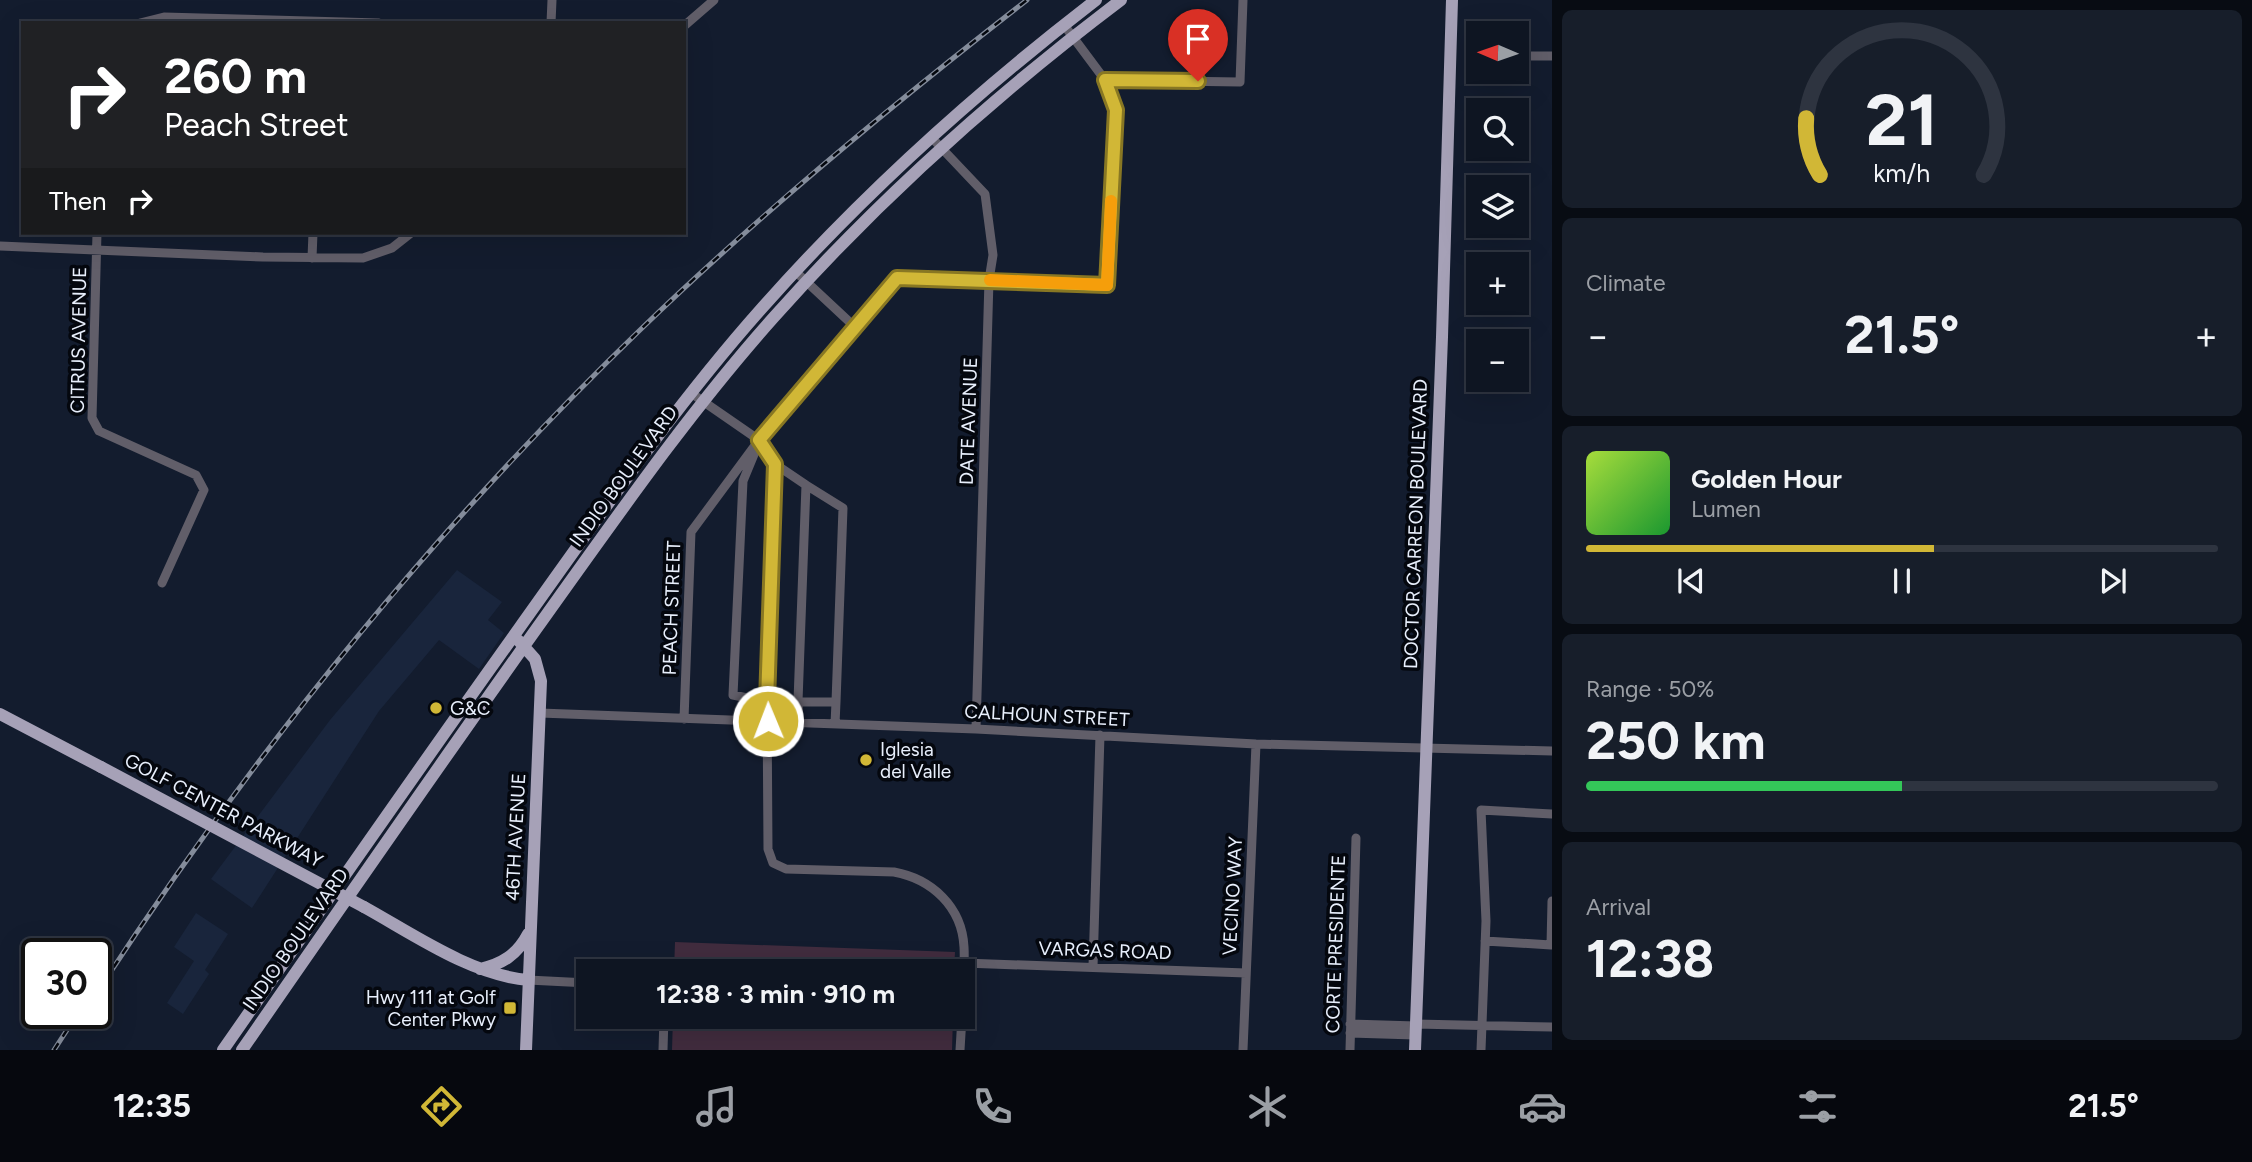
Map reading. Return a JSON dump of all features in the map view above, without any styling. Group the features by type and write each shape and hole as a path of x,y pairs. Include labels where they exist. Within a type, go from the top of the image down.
{"main road":[{"name":"INDIO BOULEVARD","path":"223,1050 646,450 691,393 796,272 862,202 930,137 1096,0"},
{"name":"INDIO BOULEVARD","path":"242,1050 524,646 703,401 806,281 872,213 997,97 1121,0"},
{"name":"DOCTOR CARREON BOULEVARD","path":"1415,1050 1452,0"},
{"name":"46TH AVENUE","path":"514,636 534,656 539,669 540,713 526,1050"},
{"name":"GOLF CENTER PARKWAY","path":"0,714 479,969 508,979 528,980"},
{"path":"479,969 498,964 510,957 520,949 530,930"},
{"path":"257,1029 264,1006 277,987 278,971"}],"street":[{"path":"551,21 552,0"},
{"path":"686,24 714,0"},
{"path":"1105,80 1240,82 1243,0"},
{"path":"148,21 164,17 307,21"},
{"path":"989,280 1107,285 1116,110 1105,80 1064,25"},
{"path":"1530,56 1552,56"},
{"name":"DATE AVENUE","path":"930,137 985,194 993,256 989,280 976,729"},
{"name":"CITRUS AVENUE","path":"97,235 92,418 99,431 196,475 204,490 162,583"},
{"path":"312,258 313,235"},
{"path":"0,246 363,258 392,248 408,235"},
{"path":"796,272 856,328"},
{"name":"PEACH STREET","path":"684,719 691,532 759,440 897,278 989,280"},
{"path":"691,393 759,440 775,464 843,508 835,724"},
{"path":"759,440 743,481 733,695 767,702 836,702"},
{"path":"775,464 767,702 768,849 773,863 786,869 894,872 922,880 947,901 955,914 963,938 964,959"},
{"path":"799,722 806,485"},
{"name":"CALHOUN STREET","path":"540,713 976,729 1256,744 1552,751"},
{"path":"1093,967 1100,735"},
{"name":"VECINO WAY","path":"1243,1050 1256,744"},
{"path":"1481,1050 1485,941 1481,810 1552,814"},
{"name":"CORTE PRESIDENTE","path":"1350,1050 1356,838"},
{"path":"1485,941 1551,945 1552,901"},
{"name":"VARGAS ROAD","path":"975,962 1246,973"},
{"name":"GOLF CENTER PARKWAY","path":"528,980 576,982"},
{"path":"1350,1028 1552,1027"},
{"path":"663,1050 664,1029"},
{"path":"960,1050 961,1029"}],"shaded area":[{"path":"457,570 502,602 488,620 504,633 479,669 439,640 379,711 252,908 211,879 330,720"},
{"path":"196,913 228,934 205,970 209,974 183,1014 167,1003 194,961 174,947"},
{"path":"675,942 955,952 955,959 674,959"},
{"path":"673,1029 953,1029 952,1050 672,1050"}],"railway":[{"path":"112,970 218,817 282,731 418,564 490,484 640,330 733,243 878,119 1027,0"},
{"path":"54,1050 68,1029"}],"slow traffic":[{"path":"990,280 1107,285 1111,201"}],"place":[{"name":"G&C","path":"436,708"},
{"name":"Iglesia del Valle","path":"866,760"},
{"name":"Hwy 111 at Golf Center Pkwy","path":"510,1008"}],"route":[{"path":"768,721 775,464 759,440 897,278 1107,285 1116,110 1105,80 1198,81"}]}
